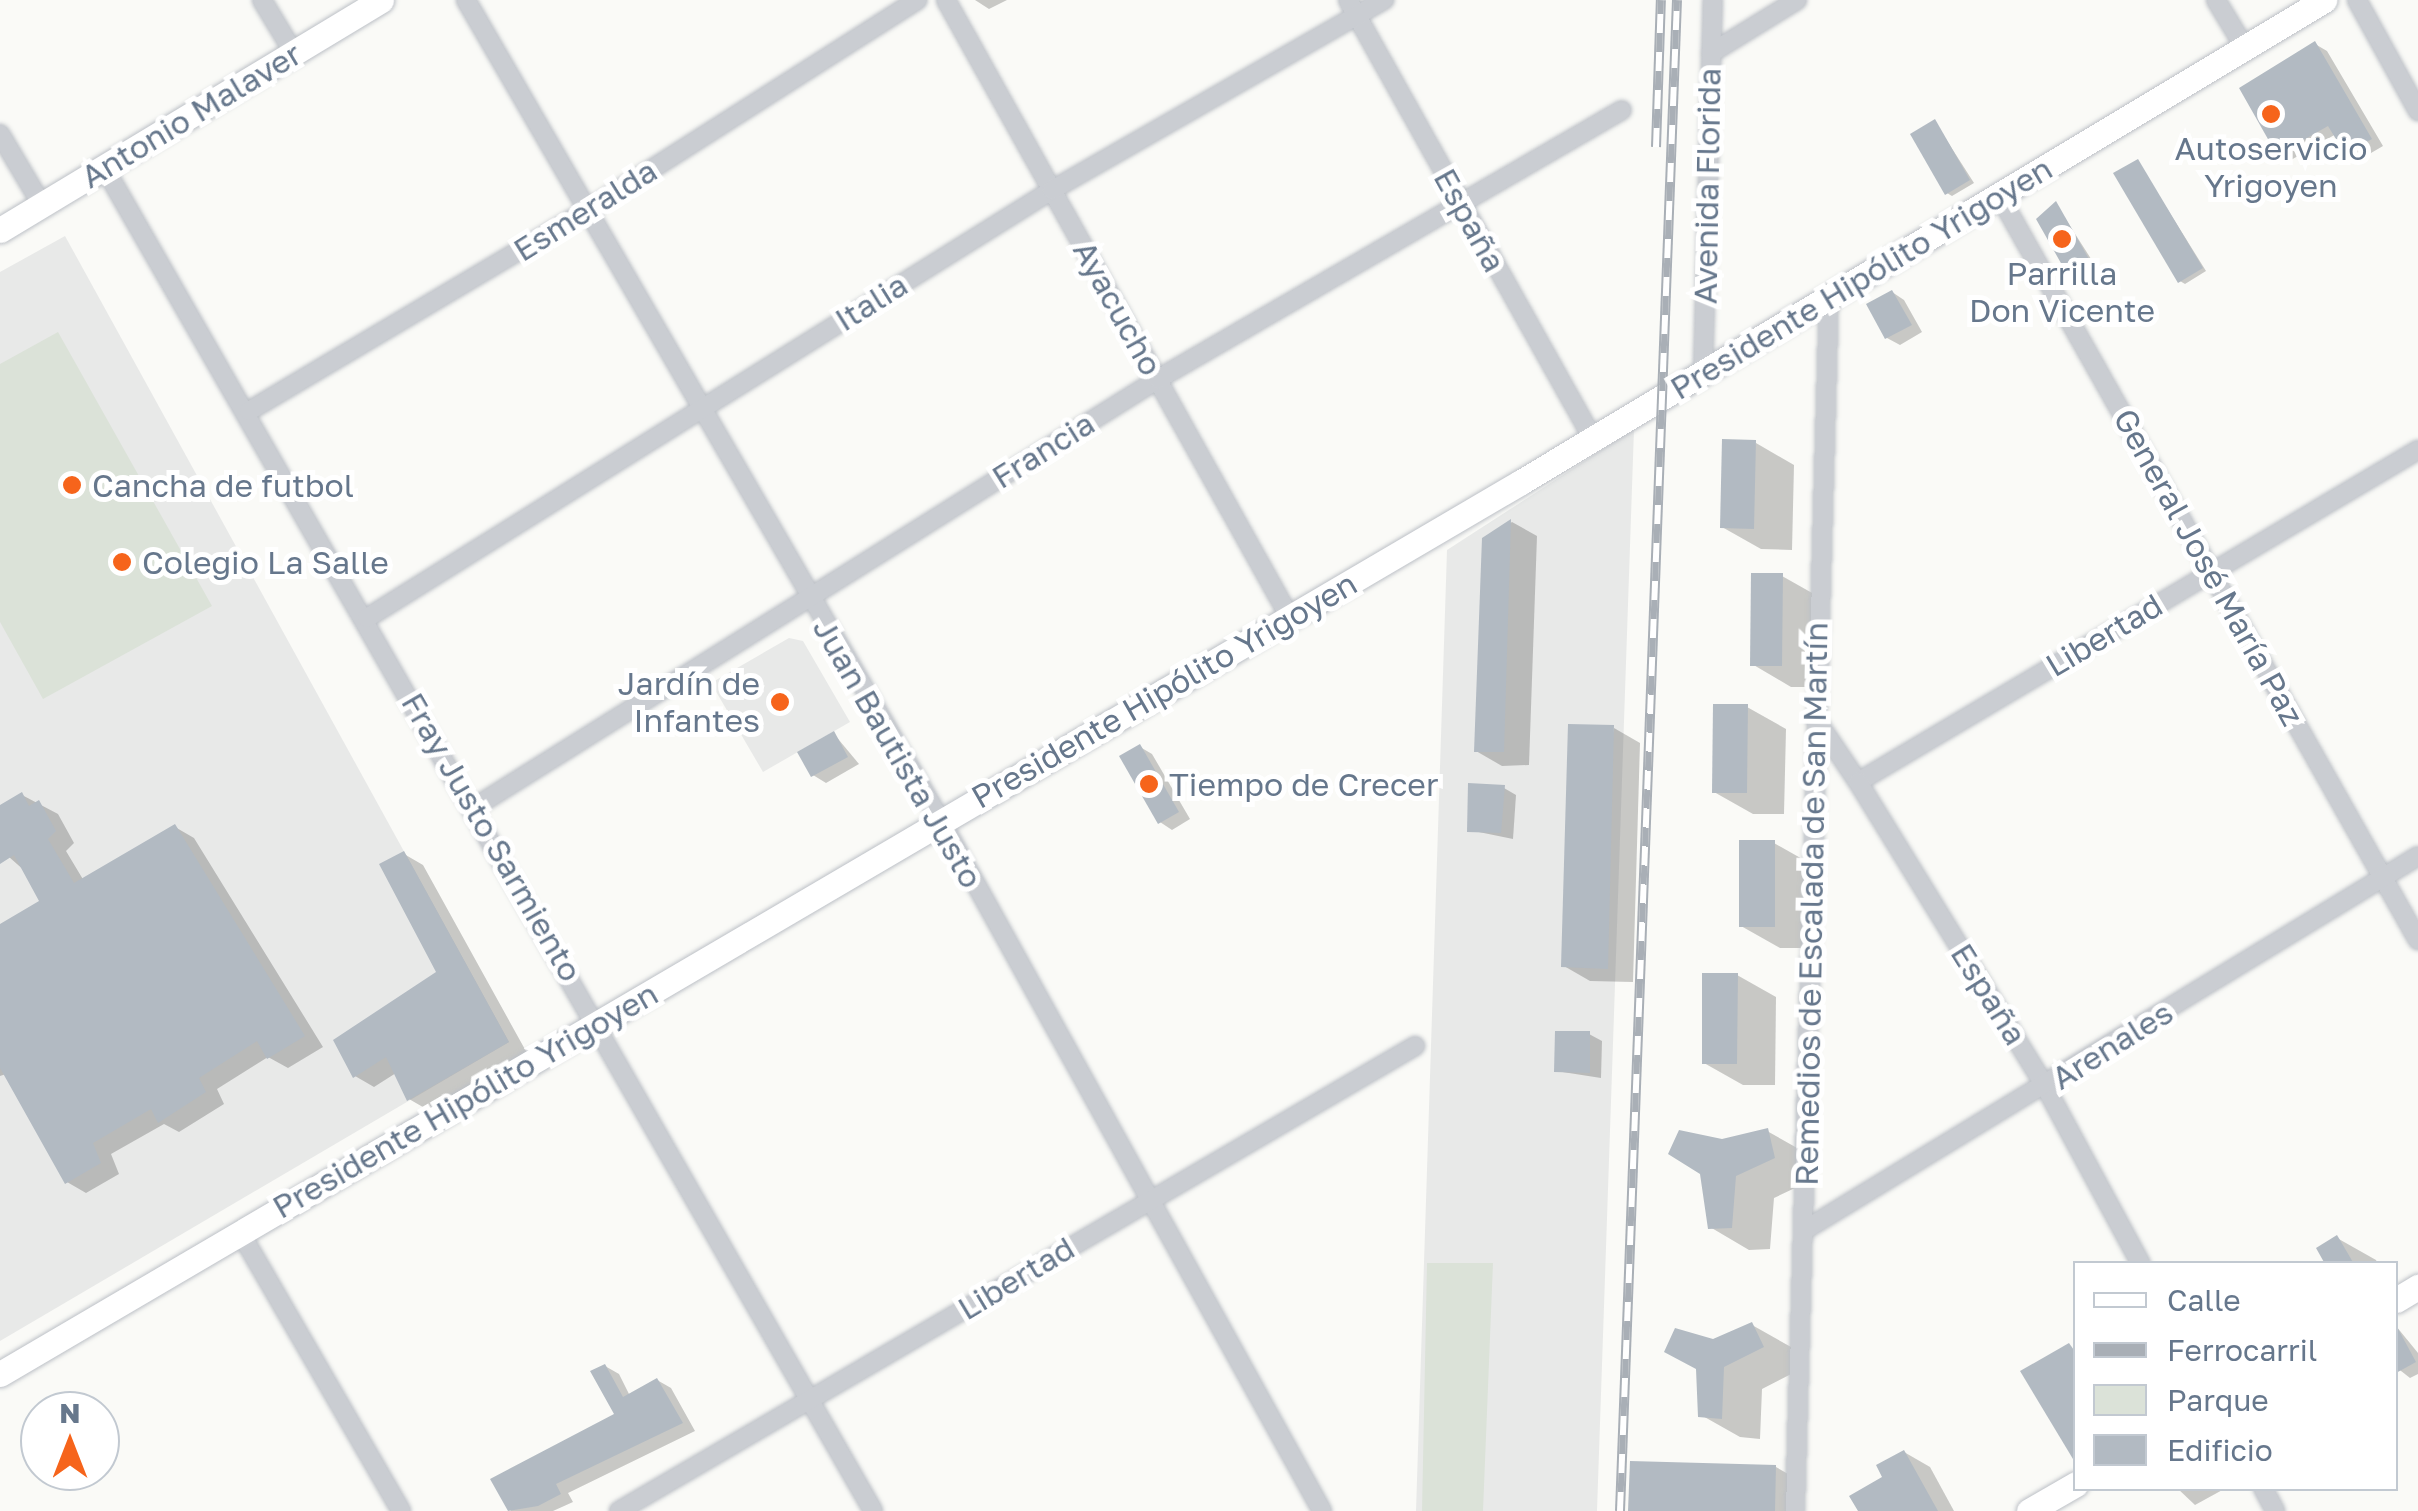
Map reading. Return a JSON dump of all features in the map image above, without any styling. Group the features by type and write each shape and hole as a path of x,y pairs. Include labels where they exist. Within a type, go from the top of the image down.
{"street":[{"path":"262,0 294,53"},
{"name":"Antonio Malaver","path":"0,230 380,0"},
{"name":"Juan Bautista Justo","path":"466,0 698,409 941,821 1322,1511"},
{"name":"Esmeralda","path":"249,411 586,211 917,0"},
{"name":"Ayacucho","path":"946,0 1288,616"},
{"name":"Italia","path":"367,618 1052,190 1352,8 1384,0"},
{"name":"Avenida Florida","path":"1703,373 1714,0"},
{"path":"1710,53 1797,0"},
{"path":"2216,0 2245,48"},
{"name":"Presidente Hipólito Yrigoyen","path":"0,1374 1593,439 2324,0"},
{"path":"2357,0 2418,111"},
{"name":"España","path":"1352,8 1593,439"},
{"name":"Francia","path":"475,807 807,595 1158,379 1622,110"},
{"path":"0,134 42,204"},
{"name":"Fray Justo Sarmiento","path":"104,167 249,411 812,1398 872,1511"},
{"name":"General José María Paz","path":"1999,195 2418,940"},
{"name":"Remedios de Escalada de San Martín","path":"1795,1511 1829,297"},
{"name":"Libertad","path":"1858,782 2418,450"},
{"path":"1815,717 1858,782"},
{"name":"España","path":"1858,782 2046,1086 2139,1261"},
{"name":"Arenales","path":"1803,1231 2418,856"},
{"name":"Libertad","path":"619,1511 1415,1046"},
{"path":"240,1232 401,1511"},
{"path":"2029,1511 2073,1486"}],"shaded area":[{"name":"Colegio La Salle","path":"65,236 509,1042 0,1341 0,272"},
{"path":"1634,429 1597,1511 1416,1511 1447,550"},
{"name":"Jardín de Infantes","path":"789,638 803,641 850,722 763,772 711,683"}],"green space":[{"name":"Cancha de futbol","path":"58,332 212,606 43,699 0,622 0,364"},
{"path":"1427,1263 1493,1263 1483,1511 1422,1511"}],"building":[{"path":"2315,41 2372,139 2345,154 2328,126 2277,155 2239,88"},
{"path":"1935,119 1970,180 1945,195 1910,134"},
{"path":"2138,159 2203,268 2178,283 2113,173"},
{"name":"Parrilla Don Vicente","path":"2056,201 2089,259 2066,272 2036,219"},
{"path":"1892,290 1912,325 1885,339 1866,304"},
{"path":"1722,439 1756,440 1754,529 1720,528"},
{"path":"1511,519 1504,752 1474,752 1482,538"},
{"path":"1751,573 1783,573 1782,666 1750,666"},
{"path":"1713,704 1748,704 1747,793 1712,793"},
{"path":"1568,724 1614,725 1608,969 1561,967"},
{"path":"834,731 848,757 811,777 797,752"},
{"name":"Tiempo de Crecer","path":"1140,744 1179,812 1158,824 1119,756"},
{"path":"1468,783 1505,785 1501,833 1467,832"},
{"path":"22,792 29,806 39,800 56,831 48,839 74,883 175,824 305,1036 267,1059 257,1041 199,1078 206,1092 158,1123 151,1109 93,1143 101,1163 65,1184 0,1068 0,924 39,901 14,855 0,864 0,805"},
{"path":"1739,840 1775,840 1775,927 1739,927"},
{"path":"404,851 509,1042 407,1101 386,1057 353,1078 333,1040 436,972 379,864"},
{"path":"1702,973 1738,973 1737,1064 1702,1064"},
{"path":"1555,1031 1590,1031 1590,1073 1554,1072"},
{"path":"1768,1128 1775,1158 1736,1176 1732,1228 1708,1229 1700,1174 1668,1154 1679,1130 1722,1139"},
{"path":"2337,1235 2352,1261 2323,1261 2316,1248"},
{"path":"1752,1322 1764,1347 1724,1367 1722,1419 1698,1417 1696,1369 1664,1352 1675,1328 1713,1339"},
{"path":"2398,1329 2416,1362 2398,1372"},
{"path":"2069,1343 2073,1349 2073,1459 2020,1371"},
{"path":"605,1364 623,1397 657,1378 683,1423 556,1484 561,1494 538,1506 508,1511 490,1479 614,1414 590,1371"},
{"path":"1904,1450 1938,1511 1858,1511 1849,1496 1882,1477 1876,1465"},
{"path":"1630,1461 1776,1465 1775,1511 1628,1511"}],"railway":[{"path":"1656,147 1661,0"},
{"path":"1620,1511 1677,0"}],"place":[{"name":"Autoservicio Yrigoyen","path":"2271,114"},
{"name":"Parrilla Don Vicente","path":"2062,239"},
{"name":"Cancha de futbol","path":"72,485"},
{"name":"Colegio La Salle","path":"122,562"},
{"name":"Jardín de Infantes","path":"780,702"},
{"name":"Tiempo de Crecer","path":"1149,784"}]}
